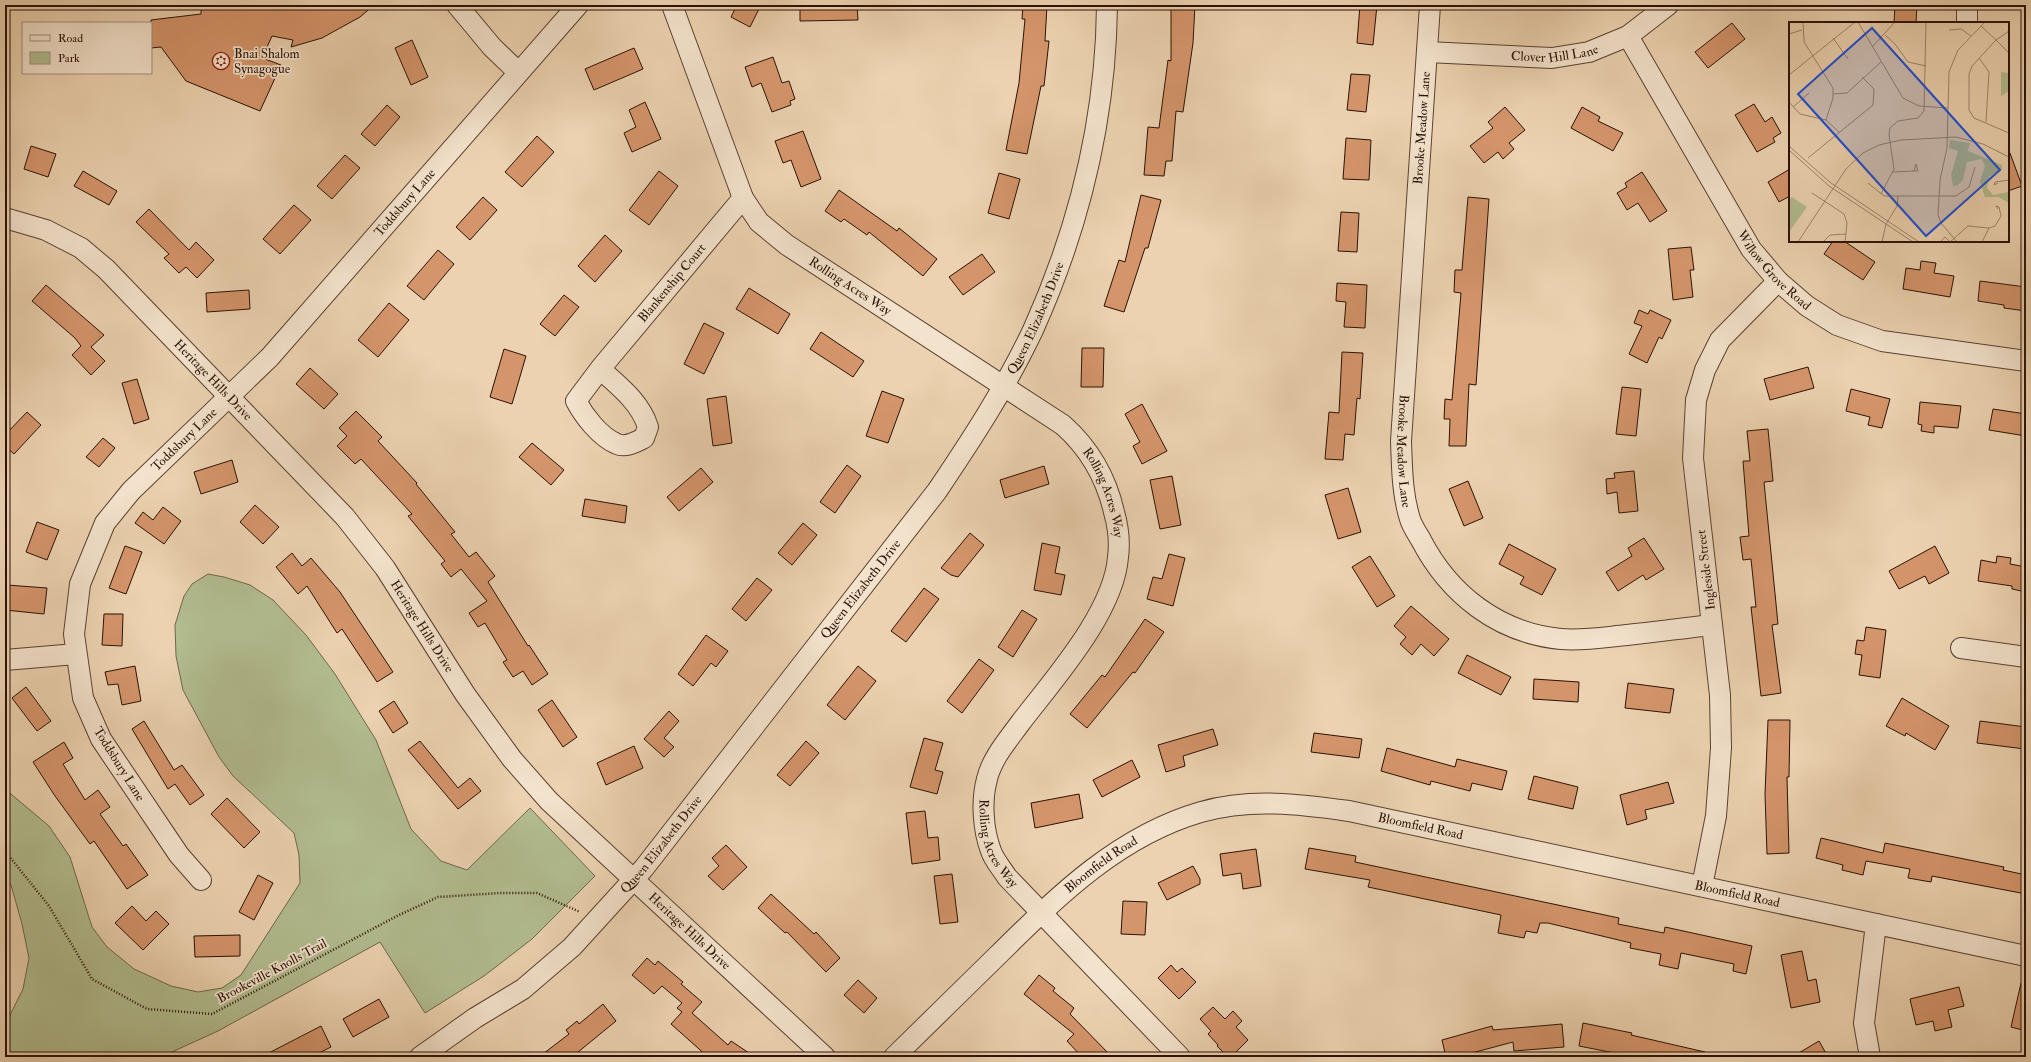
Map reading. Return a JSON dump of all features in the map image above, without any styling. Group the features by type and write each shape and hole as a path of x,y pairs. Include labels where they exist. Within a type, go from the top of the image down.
{"street":[{"path":"457,5 492,47 518,72"},
{"name":"Toddsbury Lane","path":"201,880 178,855 101,739 83,698 74,634 80,584 105,523 131,491 270,357 316,307 518,72 578,5"},
{"name":"Rolling Acres Way","path":"672,5 743,198 759,222 787,245 1063,425 1076,437 1098,466 1109,489 1118,526 1118,558 1109,595 1091,628 998,754 986,780 983,816 991,852 1007,877 1180,1057"},
{"name":"Queen Elizabeth Drive","path":"420,1057 475,1018 523,989 572,947 634,881 937,491 969,445 1004,386 1032,330 1052,282 1078,202 1090,158 1102,98 1107,5"},
{"name":"Brooke Meadow Lane","path":"1430,5 1401,441 1402,485 1410,519 1433,563 1450,584 1489,616 1529,632 1561,639 1599,638 1712,625"},
{"name":"Clover Hill Lane","path":"1427,52 1552,58 1589,52 1628,36 1668,5"},
{"path":"1967,5 1967,22"},
{"name":"Willow Grove Road","path":"1628,36 1750,249 1778,281 1807,306 1837,325 1882,341 2026,361"},
{"name":"Blankenship Court","path":"600,369 743,198"},
{"name":"Heritage Hills Drive","path":"5,218 46,230 80,248 106,269 345,518 385,568 465,694 512,759 549,801 825,1057"},
{"name":"Ingleside Street","path":"1702,886 1716,816 1721,748 1720,695 1693,458 1696,400 1705,370 1720,340 1778,281"},
{"path":"1960,648 2026,656"},
{"path":"5,660 76,654"},
{"name":"Bloomfield Road","path":"894,1057 1041,913 1083,875 1122,848 1159,828 1202,812 1255,804 1298,804 1349,811 2026,956"},
{"path":"1870,1057 1864,1023 1876,924"}],"path":[{"name":"Brookeville Knolls Trail","path":"5,851 49,906 92,979 146,1009 212,1014 399,915 438,897 500,893 537,893 585,914"}],"green space":[{"path":"208,574 250,585 273,600 306,635 335,674 376,740 411,829 441,861 467,870 530,808 595,876 532,939 484,976 425,1013 380,942 218,1031 161,1057 5,1057 5,1025 23,989 29,958 22,924 11,885 5,876 5,789 49,826 70,857 92,927 107,947 134,969 171,986 198,992 222,988 241,975 300,883 299,855 294,833 233,776 219,757 183,690 176,656 175,625 184,596 192,584"}],"building":[{"name":"Bnai Shalom Synagogue","path":"201,5 374,5 360,17 322,38 291,47 293,40 272,36 263,56 260,57 281,65 260,111 186,81 161,47 152,48 151,20 201,14"},
{"path":"737,5 761,5 750,27 731,17"},
{"path":"800,5 857,5 858,20 800,21"},
{"path":"1023,5 1047,5 1045,41 1049,41 1044,86 1041,86 1027,154 1006,150 1019,83 1025,19 1022,19"},
{"path":"1171,5 1195,5 1193,43 1183,112 1176,111 1172,161 1166,161 1164,176 1144,175 1148,127 1159,128 1168,60 1171,61"},
{"path":"1360,5 1377,5 1373,45 1357,43"},
{"path":"1895,5 1917,5 1916,22 1894,22"},
{"path":"1732,23 1745,39 1708,68 1695,52"},
{"path":"412,40 428,77 411,85 395,48"},
{"path":"634,48 643,69 594,90 585,69"},
{"path":"773,57 782,83 789,81 795,99 790,101 791,105 772,112 761,83 752,87 745,67"},
{"path":"1351,74 1370,75 1366,112 1347,110"},
{"path":"645,102 661,139 632,152 624,133 636,127 629,110"},
{"path":"1754,104 1765,122 1772,117 1781,133 1773,138 1775,142 1757,152 1735,115"},
{"path":"387,105 400,117 375,146 361,134"},
{"path":"1505,107 1525,130 1509,143 1514,149 1503,159 1498,152 1484,163 1470,146 1493,128 1488,122"},
{"path":"1582,107 1600,117 1598,121 1623,133 1613,151 1571,128"},
{"path":"803,131 821,179 801,187 791,160 783,163 775,141"},
{"path":"537,136 554,152 522,187 505,172"},
{"path":"1346,138 1371,140 1369,180 1343,179"},
{"path":"31,146 56,154 48,177 24,169"},
{"path":"2009,153 2010,153 2022,186 2009,191"},
{"path":"345,155 360,168 332,199 317,186"},
{"path":"1789,170 1789,197 1779,202 1768,182"},
{"path":"83,171 117,191 109,205 74,186"},
{"path":"659,171 678,186 649,225 629,210"},
{"path":"1642,172 1667,211 1650,222 1638,203 1627,210 1617,193 1627,187 1625,183"},
{"path":"999,173 1020,179 1009,219 988,213"},
{"path":"839,190 897,231 899,228 937,259 923,276 869,232 867,235 844,219 841,222 825,211"},
{"path":"1141,195 1161,200 1148,248 1145,248 1124,312 1104,306 1119,260 1125,262"},
{"path":"483,197 497,210 470,240 456,227"},
{"path":"1468,197 1489,199 1476,385 1469,384 1466,446 1449,446 1450,419 1444,419 1445,399 1452,400 1461,293 1454,292 1455,270 1462,270"},
{"path":"294,205 311,220 280,254 263,239"},
{"path":"149,209 189,250 196,242 214,260 197,278 186,267 179,273 164,258 169,254 136,222"},
{"path":"1341,212 1359,213 1357,252 1338,251"},
{"path":"605,235 622,251 595,282 578,266"},
{"path":"1832,242 1845,242 1875,262 1863,280 1824,254"},
{"path":"1691,247 1694,270 1690,270 1693,297 1673,300 1668,249"},
{"path":"438,250 454,264 424,300 407,286"},
{"path":"982,254 995,272 963,295 949,277"},
{"path":"1921,261 1936,263 1934,273 1954,276 1950,297 1903,289 1906,268 1920,270"},
{"path":"1980,281 2026,287 2026,311 2004,308 2004,305 1978,301"},
{"path":"1337,283 1367,285 1365,328 1344,327 1346,302 1336,301"},
{"path":"46,285 104,335 91,347 105,361 91,375 72,355 81,346 75,338 32,301"},
{"path":"749,288 790,314 778,334 736,309"},
{"path":"249,290 250,309 207,312 206,293"},
{"path":"564,295 579,307 555,336 540,324"},
{"path":"389,303 409,320 378,357 358,340"},
{"path":"1639,310 1648,314 1650,310 1671,320 1662,339 1659,337 1647,363 1629,354 1642,326 1634,323"},
{"path":"704,323 724,333 704,374 684,364"},
{"path":"821,332 864,361 853,377 810,349"},
{"path":"1082,348 1104,348 1103,387 1081,387"},
{"path":"504,349 526,356 512,404 490,397"},
{"path":"1342,352 1363,353 1360,399 1357,398 1354,435 1345,434 1343,460 1325,459 1329,412 1339,413"},
{"path":"1808,367 1814,388 1770,400 1764,379"},
{"path":"310,368 338,394 324,409 296,384"},
{"path":"137,379 149,419 134,424 122,383"},
{"path":"1622,387 1641,389 1636,436 1616,434"},
{"path":"1851,389 1890,399 1882,428 1868,425 1870,417 1846,411"},
{"path":"882,391 904,399 888,443 866,436"},
{"path":"726,396 732,443 713,446 707,399"},
{"path":"1920,402 1961,406 1958,428 1934,426 1934,433 1921,431 1922,425 1918,424"},
{"path":"1142,404 1167,451 1142,464 1133,446 1140,442 1125,414"},
{"path":"1993,409 2026,414 2026,436 1989,430"},
{"path":"356,411 382,437 378,441 417,483 416,484 455,532 451,534 469,557 476,552 495,576 488,582 528,646 529,645 548,674 532,685 523,671 513,677 503,662 507,660 485,623 478,627 469,613 487,601 461,569 451,577 441,564 445,561 408,516 412,514 361,459 355,464 337,446 347,436 339,428"},
{"path":"27,412 41,425 14,454 5,446 5,435"},
{"path":"1768,429 1773,481 1764,482 1778,624 1772,625 1781,693 1761,696 1751,607 1756,607 1751,559 1743,560 1740,537 1749,536 1743,461 1750,461 1747,431"},
{"path":"103,438 115,448 99,467 86,457"},
{"path":"532,443 564,470 551,485 519,457"},
{"path":"232,460 238,482 201,494 194,472"},
{"path":"847,465 861,476 835,513 820,502"},
{"path":"1044,466 1049,484 1005,498 1000,480"},
{"path":"701,468 713,482 679,511 667,497"},
{"path":"1634,471 1638,511 1619,513 1617,492 1607,494 1606,479 1615,478 1614,473"},
{"path":"1172,476 1181,525 1160,529 1150,480"},
{"path":"1468,481 1483,518 1464,526 1449,489"},
{"path":"1348,488 1361,532 1338,539 1325,495"},
{"path":"585,499 627,506 625,523 582,516"},
{"path":"255,505 279,527 263,544 240,522"},
{"path":"163,507 181,521 164,544 135,523 143,512 153,520"},
{"path":"37,522 59,530 47,560 26,552"},
{"path":"803,523 817,535 792,565 778,553"},
{"path":"970,533 984,545 958,577 951,575 941,568"},
{"path":"1644,538 1664,569 1646,580 1643,575 1618,591 1606,572 1632,556 1628,548"},
{"path":"1042,543 1060,547 1055,573 1065,575 1061,595 1034,590"},
{"path":"1509,544 1556,569 1542,595 1520,584 1524,577 1499,564"},
{"path":"125,546 142,552 126,594 109,588"},
{"path":"1935,546 1949,573 1929,584 1925,576 1899,589 1889,571"},
{"path":"292,553 302,566 311,558 340,592 393,672 377,682 342,629 337,633 307,586 298,594 276,567"},
{"path":"1169,554 1185,558 1173,606 1147,599 1153,577 1162,579"},
{"path":"1370,556 1395,596 1377,607 1352,567"},
{"path":"1997,556 2011,558 2010,564 2026,567 2026,592 2012,589 2012,586 1978,581 1981,560 1996,563"},
{"path":"757,578 772,590 746,621 732,609"},
{"path":"7,585 47,588 44,614 5,610"},
{"path":"924,588 939,599 906,642 891,631"},
{"path":"1411,606 1449,639 1434,656 1421,644 1412,655 1400,644 1406,637 1394,626"},
{"path":"1022,610 1037,619 1013,657 998,647"},
{"path":"104,614 123,614 122,646 102,645"},
{"path":"1145,619 1164,632 1135,673 1133,672 1087,728 1070,714 1102,675 1105,677"},
{"path":"1866,627 1886,630 1880,678 1859,675 1862,655 1855,654 1857,640 1864,641"},
{"path":"706,635 728,651 716,667 711,663 693,686 678,674"},
{"path":"1467,655 1511,677 1501,695 1458,673"},
{"path":"979,659 994,670 962,713 947,701"},
{"path":"135,666 141,701 122,705 118,684 108,685 105,672"},
{"path":"858,666 876,681 845,720 827,705"},
{"path":"1534,679 1579,682 1578,702 1533,699"},
{"path":"1628,683 1674,689 1670,713 1625,708"},
{"path":"26,687 51,721 37,731 12,698"},
{"path":"1902,698 1949,726 1935,750 1906,733 1905,736 1886,726"},
{"path":"552,700 577,737 563,747 538,710"},
{"path":"394,701 408,723 393,733 379,711"},
{"path":"669,711 679,721 664,738 674,747 664,757 644,739"},
{"path":"1768,720 1790,720 1789,777 1787,777 1789,853 1767,854 1765,794"},
{"path":"144,721 174,770 182,765 204,795 190,805 175,784 168,789 132,729"},
{"path":"1980,721 2026,727 2025,749 1977,743"},
{"path":"1213,729 1218,745 1183,756 1185,766 1166,772 1158,745"},
{"path":"1314,733 1362,739 1359,758 1311,752"},
{"path":"924,738 943,743 935,770 943,772 937,794 910,787"},
{"path":"420,741 458,788 470,778 481,791 458,809 408,750"},
{"path":"806,741 819,753 790,786 777,775"},
{"path":"64,742 73,758 63,764 85,800 98,790 110,807 100,814 123,846 126,844 148,875 127,889 94,841 90,844 55,796 33,762"},
{"path":"634,746 643,768 606,785 597,763"},
{"path":"1387,748 1455,767 1457,759 1507,771 1502,790 1472,783 1470,791 1431,781 1430,785 1381,771"},
{"path":"1132,760 1140,777 1102,797 1093,780"},
{"path":"1534,776 1578,787 1573,809 1528,799"},
{"path":"1668,782 1674,803 1645,810 1647,819 1627,825 1620,795"},
{"path":"1079,794 1083,818 1035,828 1031,803"},
{"path":"227,798 260,832 244,848 211,814"},
{"path":"925,811 928,838 938,837 940,860 912,864 906,813"},
{"path":"1821,838 1883,853 1885,843 2004,867 2003,870 2026,875 2026,894 1932,876 1931,882 1908,878 1910,869 1866,861 1863,875 1842,870 1843,865 1816,858"},
{"path":"726,845 747,867 723,890 708,876 719,866 712,858"},
{"path":"1309,848 1356,856 1355,862 1619,918 1618,924 1664,933 1665,927 1752,946 1746,974 1733,971 1734,964 1681,953 1678,969 1659,965 1661,954 1630,948 1631,943 1548,923 1540,923 1537,933 1526,931 1524,938 1498,933 1501,915 1368,887 1370,880 1305,869"},
{"path":"1256,849 1261,886 1243,889 1241,873 1223,876 1220,854"},
{"path":"1193,866 1200,879 1200,884 1167,900 1158,883"},
{"path":"952,874 958,922 940,924 934,876"},
{"path":"258,875 273,883 254,920 239,912"},
{"path":"771,894 814,934 816,932 840,958 826,972 787,932 785,933 758,908"},
{"path":"1123,901 1147,902 1145,935 1121,934"},
{"path":"132,906 146,921 156,911 169,924 143,950 115,923"},
{"path":"240,935 240,956 195,957 194,936"},
{"path":"1802,951 1808,981 1816,979 1820,1002 1791,1008 1781,955"},
{"path":"647,958 655,965 658,961 683,982 681,984 702,1002 692,1013 728,1045 731,1041 755,1057 708,1057 671,1024 682,1012 677,1008 682,1003 662,986 654,994 632,975"},
{"path":"1171,965 1177,972 1182,968 1196,982 1179,999 1158,978"},
{"path":"1039,975 1055,988 1053,991 1074,1008 1070,1014 1112,1057 1082,1057 1067,1041 1074,1034 1024,994"},
{"path":"858,980 877,998 864,1013 844,995"},
{"path":"2021,983 2026,984 2026,1031 2011,1027"},
{"path":"1959,987 1964,1006 1948,1010 1952,1027 1935,1031 1933,1021 1916,1025 1910,999"},
{"path":"379,999 389,1017 353,1037 343,1019"},
{"path":"603,1004 616,1021 572,1057 539,1057 569,1034 566,1030 577,1021 579,1024"},
{"path":"1213,1007 1225,1019 1233,1011 1242,1021 1236,1027 1248,1040 1231,1057 1228,1057 1217,1046 1218,1045 1208,1034 1211,1031 1200,1019"},
{"path":"1583,1023 1632,1033 1631,1035 1705,1052 1705,1057 1635,1057 1579,1046"},
{"path":"1562,1024 1564,1047 1514,1051 1513,1042 1468,1054 1469,1057 1446,1057 1442,1040 1492,1026 1493,1030"},
{"path":"321,1026 331,1047 311,1057 261,1057"},
{"path":"1819,1041 1828,1057 1792,1057"}],"place":[{"name":"Bnai Shalom Synagogue","path":"221,61"}]}
